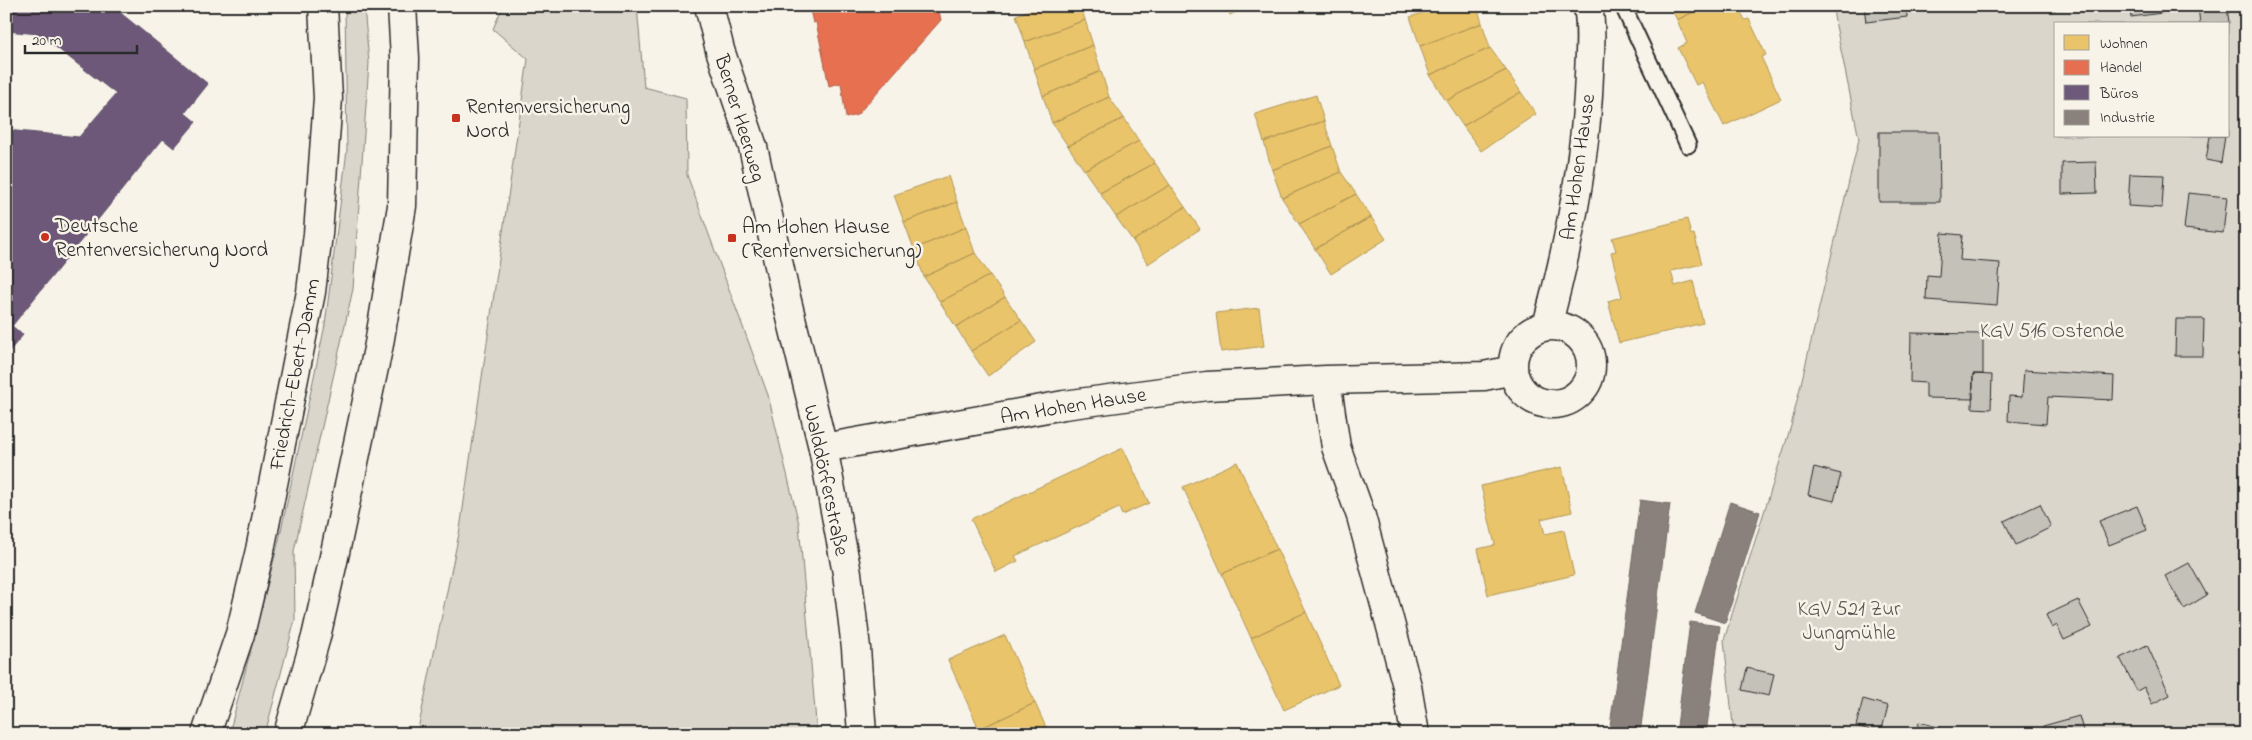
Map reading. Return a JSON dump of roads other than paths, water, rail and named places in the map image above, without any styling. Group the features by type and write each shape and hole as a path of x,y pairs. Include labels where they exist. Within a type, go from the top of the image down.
{"street":[{"name":"Friedrich-Ebert-Damm","path":"206,734 240,634 260,550 311,292 318,234 328,98 323,6"},
{"path":"288,734 316,637 338,538 379,344 402,206 405,58 402,6"},
{"name":"Berner Heerweg","path":"709,6 720,50 753,147 772,229"},
{"name":"Am Hohen Hause","path":"1547,326 1577,192 1588,112 1590,37 1588,6"},
{"name":"Walddörferstraße","path":"772,229 785,293 823,448 847,573 856,648 862,734"},
{"path":"1547,326 1559,326 1571,331 1581,339 1587,349 1590,361 1590,373 1578,394 1556,404 1544,403 1523,391 1516,381 1513,370 1518,346 1525,337 1535,330 1547,326"},
{"name":"Am Hohen Hause","path":"823,448 881,436 1116,397 1207,386 1326,380 1484,376 1513,370"},
{"path":"1326,380 1336,447 1364,526 1407,686 1415,734"}],"lane":[{"path":"1623,6 1688,145"}],"place":[{"name":"Rentenversicherung Nord","path":"456,118"},
{"name":"Deutsche Rentenversicherung Nord","path":"45,237"},
{"name":"Am Hohen Hause (Rentenversicherung)","path":"732,238"}],"park label":[{"name":"KGV 516 Ostende","path":"2052,330"},
{"name":"KGV 521 Zur Jungmühle","path":"1849,620"}]}
